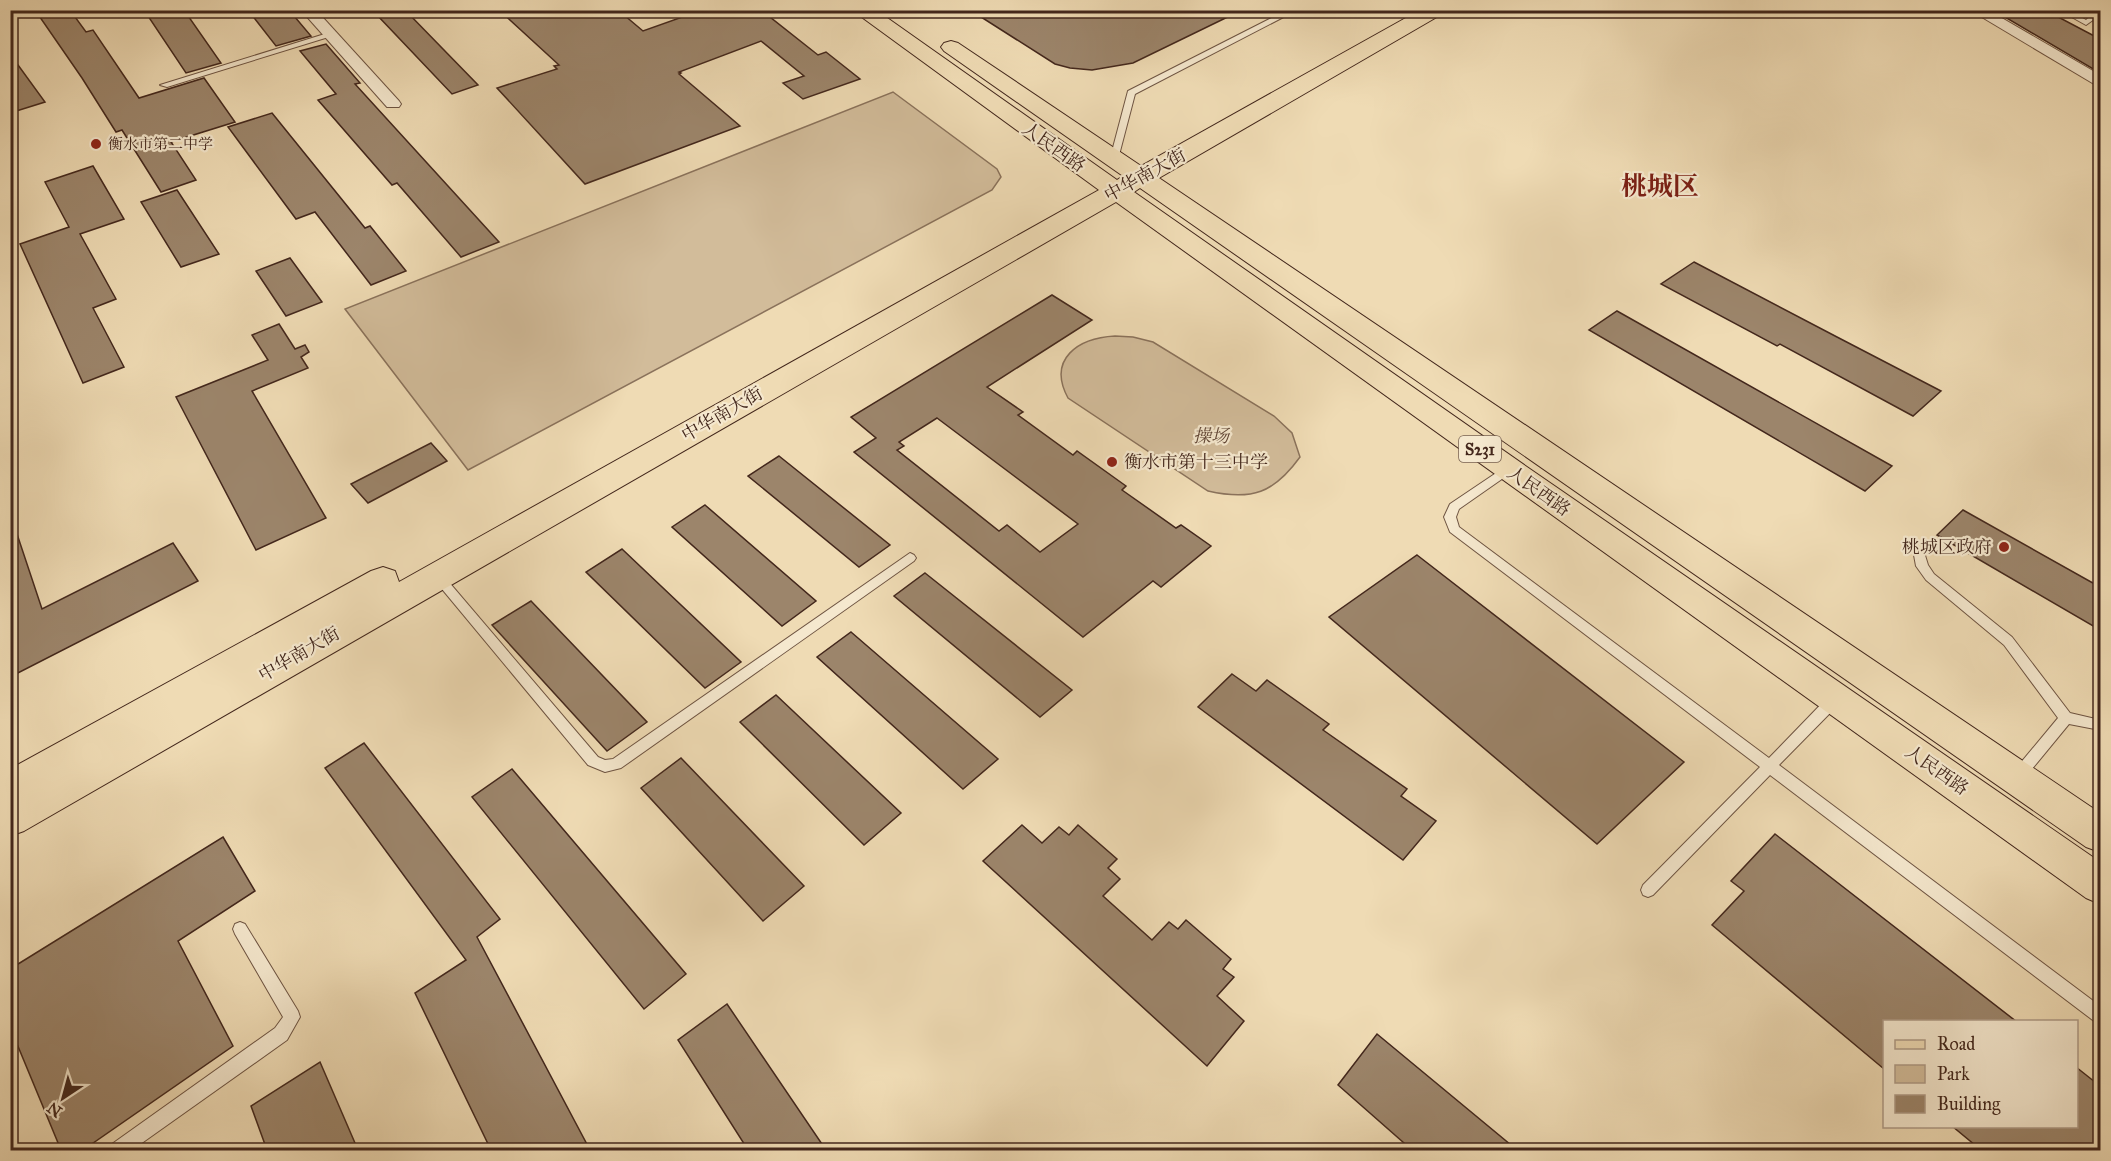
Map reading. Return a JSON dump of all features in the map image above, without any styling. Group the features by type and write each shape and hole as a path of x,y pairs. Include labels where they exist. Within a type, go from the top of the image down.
{"main road":[{"name":"人民西路","path":"862,10 1120,175 2100,834"},
{"name":"人民西路","path":"899,10 1508,469 2100,885"},
{"name":"中华南大街","path":"10,819 437,576 1120,175 1407,10"},
{"name":"中华南大街","path":"10,789 1120,175 1435,10"}],"street":[{"path":"308,10 393,104"},
{"path":"1977,10 2100,81"}],"lane":[{"path":"1120,175 1131,93 1294,10"},
{"path":"2062,10 2086,22 2100,12"},
{"path":"164,85 331,35"},
{"path":"1508,469 1454,507 1450,516 1454,529 2100,1015"},
{"path":"1920,555 1922,566 1930,577 2008,642 2066,718 2100,725"},
{"path":"437,576 593,761 605,766 616,764 910,558"},
{"path":"1648,890 1835,698"},
{"path":"2017,777 2066,718"},
{"path":"118,1150 281,1034 292,1017 240,928"}],"green space":[{"path":"893,92 997,169 1001,177 992,190 468,470 345,309"},
{"name":"操场","path":"1115,336 1133,337 1153,342 1274,416 1292,433 1300,457 1281,479 1261,491 1237,495 1208,491 1068,398 1062,384 1061,372 1070,353 1089,341"}],"building":[{"path":"35,10 70,10 86,32 93,30 139,98 204,78 235,122 171,142 196,180 161,192 122,130 116,132"},
{"path":"144,10 184,10 221,63 186,73"},
{"path":"248,10 289,10 311,36 276,46"},
{"path":"405,10 478,85 452,94 378,16"},
{"path":"499,10 618,10 643,31 702,10 761,10 818,55 826,52 860,79 803,99 783,83 804,76 761,41 679,72 740,126 585,184 497,88 557,69 554,66 559,65"},
{"path":"970,10 1242,10 1133,63 1092,70 1055,64"},
{"path":"1993,10 2045,10 2100,39 2100,73"},
{"path":"326,44 360,83 355,84 499,242 461,257 397,183 392,185 318,100 336,94 300,51"},
{"path":"10,54 45,102 10,113"},
{"path":"272,113 365,228 370,226 406,271 371,285 315,212 296,219 228,127"},
{"path":"93,166 124,219 80,234 116,299 93,308 124,367 83,383 20,244 69,227 45,182"},
{"path":"177,190 219,254 181,267 141,202"},
{"path":"290,258 322,302 286,316 256,271"},
{"path":"1694,262 1941,391 1913,416 1780,344 1777,346 1661,284"},
{"path":"1052,295 1092,320 987,387 1023,412 1018,415 1073,455 1077,451 1126,486 1122,490 1176,528 1181,525 1211,546 1161,587 1153,581 1083,637 854,452 876,438 851,417","holes":["937,418 1078,524 1040,552 1007,525 999,531 897,450 904,446 899,442"]},
{"path":"1617,311 1892,466 1865,491 1589,330"},
{"path":"279,324 295,349 305,345 309,352 301,357 308,368 252,391 326,518 256,550 176,397 268,360 252,335"},
{"path":"431,443 447,461 368,503 351,484"},
{"path":"779,456 890,545 859,567 748,476"},
{"path":"705,505 816,601 782,626 672,527"},
{"path":"1963,510 2100,587 2100,630 1937,535"},
{"path":"15,528 42,609 173,543 198,581 10,677 10,529"},
{"path":"622,549 741,662 705,688 586,572"},
{"path":"1417,555 1684,762 1597,844 1329,617"},
{"path":"925,573 1072,690 1040,717 894,596"},
{"path":"531,601 647,722 607,751 492,625"},
{"path":"851,632 998,759 963,789 817,657"},
{"path":"1232,674 1256,691 1267,680 1329,724 1323,730 1407,789 1401,796 1436,821 1403,860 1198,707"},
{"path":"776,695 901,813 864,845 740,722"},
{"path":"364,743 500,919 477,937 590,1150 491,1150 415,993 466,960 325,768"},
{"path":"681,758 804,886 763,921 641,788"},
{"path":"512,769 686,974 644,1009 472,797"},
{"path":"1022,825 1042,843 1059,827 1069,835 1078,825 1117,859 1108,868 1120,879 1103,896 1152,940 1169,922 1178,929 1186,920 1231,959 1223,969 1234,977 1217,996 1244,1021 1207,1066 983,861"},
{"path":"1775,834 2014,1020 1883,1020 1883,1068 1712,925 1744,891 1731,881"},
{"path":"223,837 255,891 178,941 233,1046 83,1150 61,1150 10,1027 10,969"},
{"path":"727,1004 826,1150 748,1150 678,1040"},
{"path":"1377,1034 1517,1150 1412,1150 1338,1085"},
{"path":"320,1062 358,1150 267,1150 251,1106"},
{"path":"2078,1069 2100,1086 2100,1150 1981,1150 1954,1128 2078,1128"}],"place":[{"name":"衡水市第二中学","path":"96,144"},
{"name":"衡水市第十三中学","path":"1112,462"},
{"name":"桃城区政府","path":"2004,547"}],"district":[{"name":"桃城区","path":"1660,186"}]}
